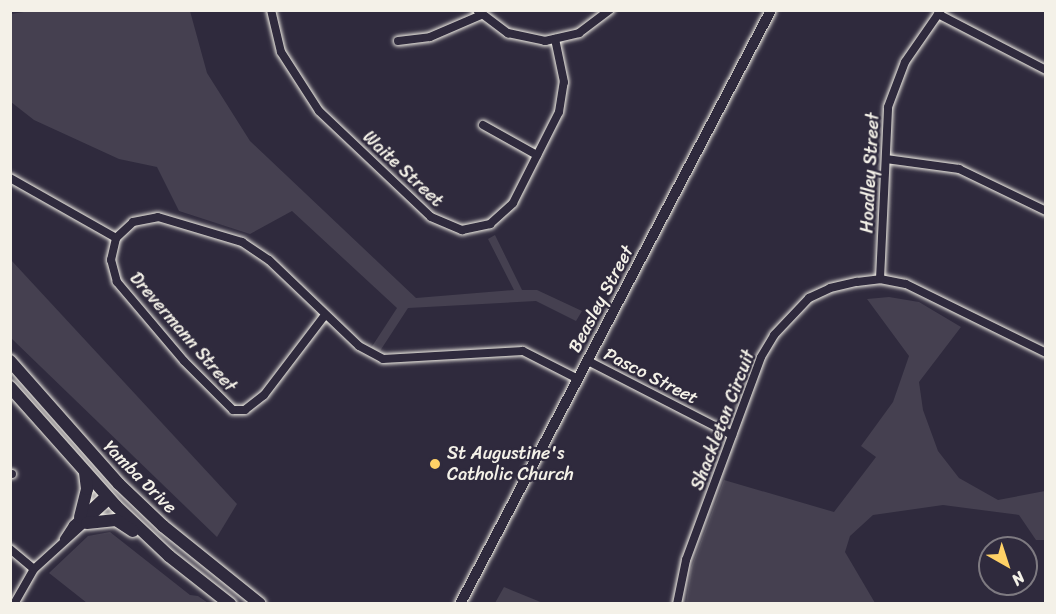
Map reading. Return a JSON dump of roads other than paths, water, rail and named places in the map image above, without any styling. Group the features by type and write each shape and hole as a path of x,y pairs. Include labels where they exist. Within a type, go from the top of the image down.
{"main road":[{"name":"Beasley Street","path":"460,603 771,10"},
{"name":"Yamba Drive","path":"10,361 120,485 204,561 260,603"},
{"name":"Yamba Drive","path":"10,387 85,473 153,542 230,603"},
{"path":"85,473 87,489 84,520 116,520 153,542"},
{"path":"108,497 120,485"}],"street":[{"name":"Waite Street","path":"271,10 280,52 304,93 431,217 462,230 490,224 513,203 537,155 562,97 562,67 555,39"},
{"path":"398,41 430,37 479,13 508,33 527,39 555,39 579,33 610,10"},
{"path":"939,12 1046,70"},
{"name":"Hoadley Street","path":"880,279 888,107 896,82 920,36 939,12"},
{"path":"483,125 537,155"},
{"path":"886,159 959,169 1046,211"},
{"path":"10,178 116,238 133,222 158,217 242,242 269,260 359,345 383,359 512,350 536,356 578,379"},
{"name":"Drevermann Street","path":"116,238 111,260 117,282 184,361 233,410 245,411 264,394 325,315"},
{"name":"Shackleton Circuit","path":"677,603 686,560 761,357 790,317 809,298 830,288 880,279 921,290 1046,353"},
{"name":"Pasco Street","path":"588,361 732,435"},
{"path":"16,601 32,571 108,497"},
{"path":"10,549 32,571"}],"place":[{"name":"St Augustine's Catholic Church","path":"435,464"}]}
